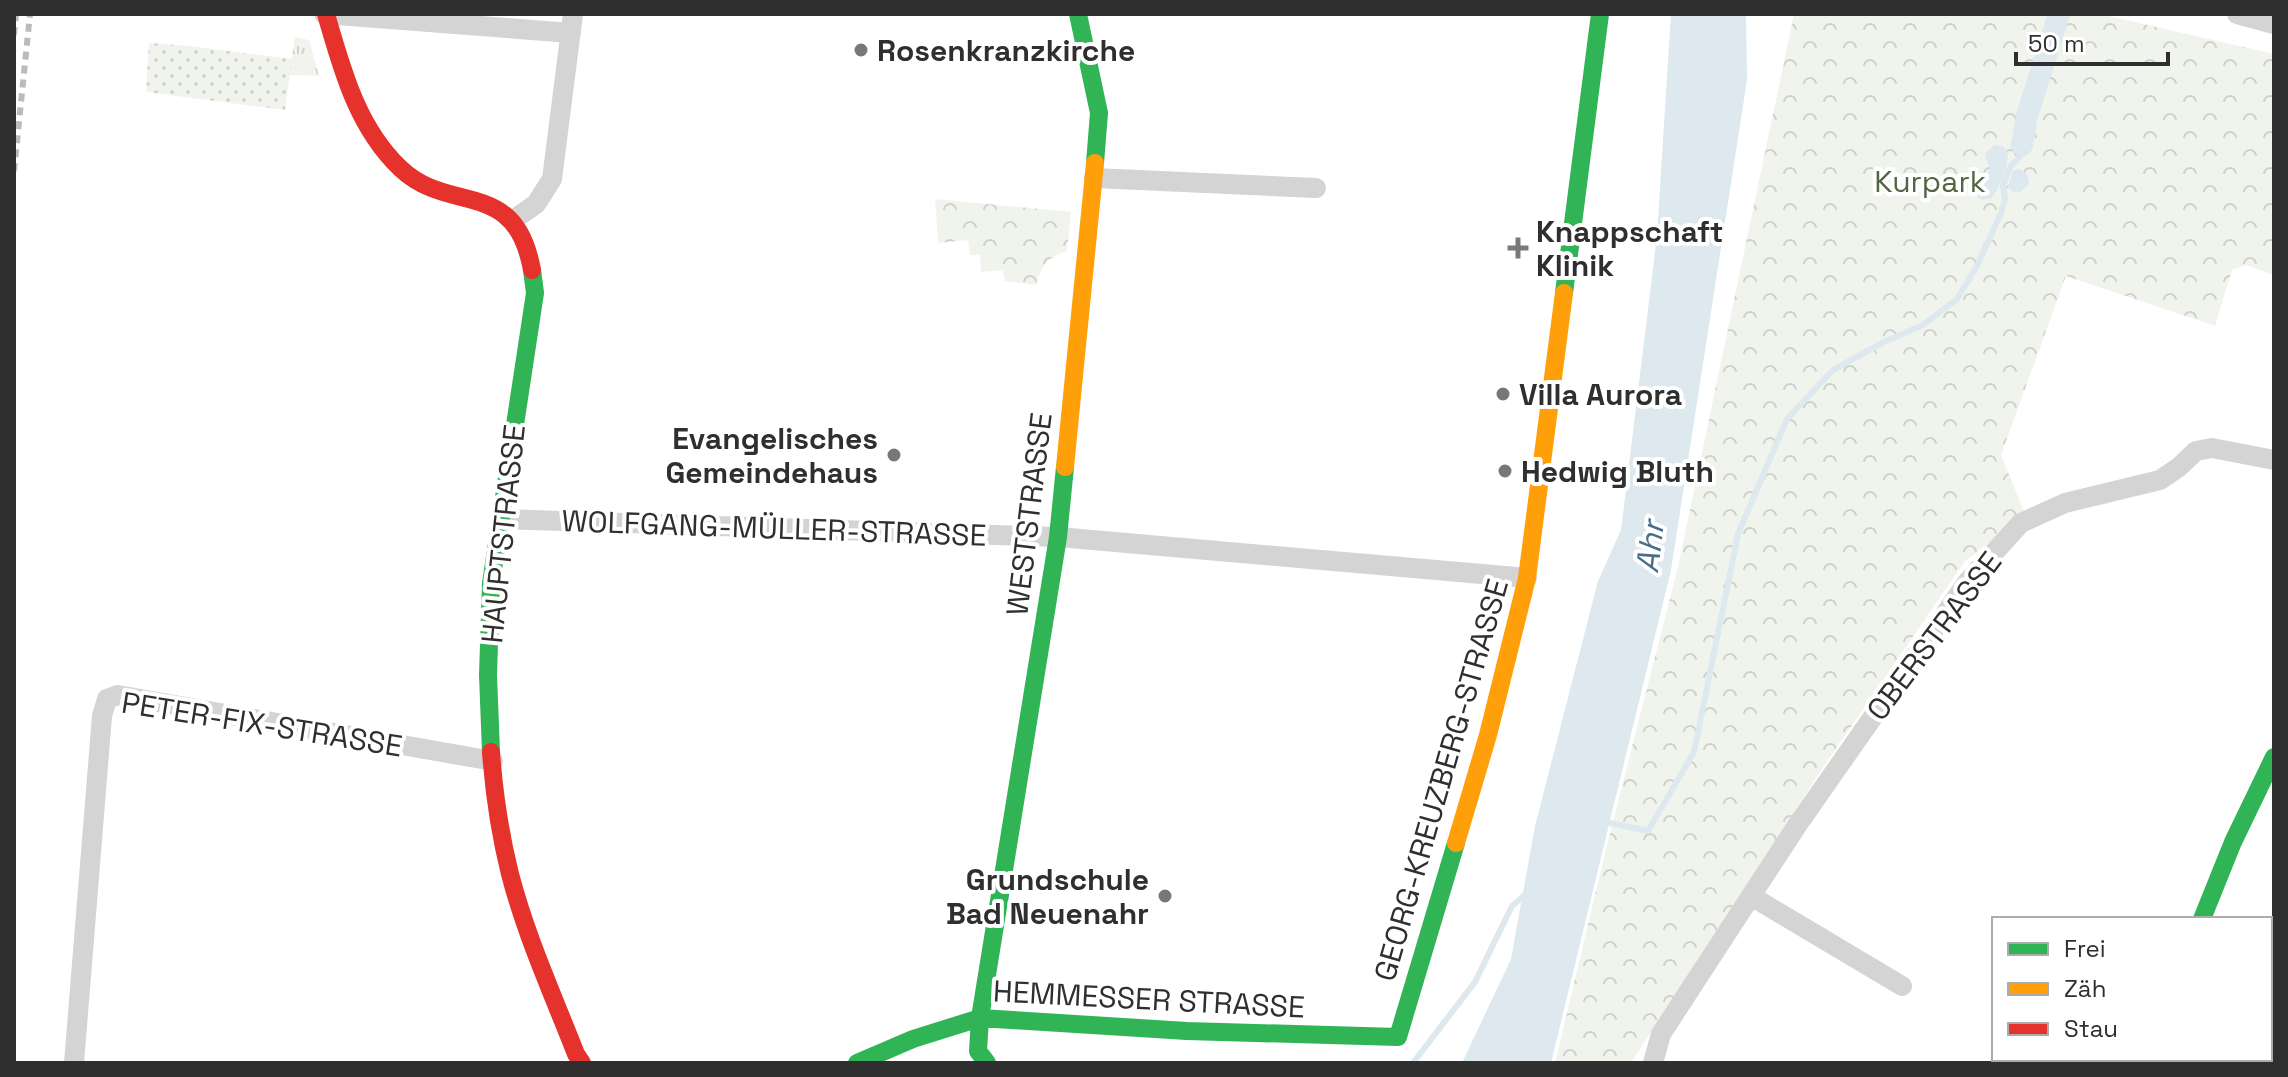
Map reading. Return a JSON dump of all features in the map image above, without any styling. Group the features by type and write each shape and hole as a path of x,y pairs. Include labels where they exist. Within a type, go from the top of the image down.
{"street":[{"path":"326,14 572,24 552,179 536,204 513,220 490,205 430,187 402,170 371,137 347,86 326,14"},
{"name":"WESTSTRASSE","path":"987,1063 978,1051 980,1018 1058,537 1094,178 1099,113 1078,14"},
{"name":"GEORG-KREUZBERG-STRASSE","path":"1398,1037 1488,735 1527,578 1600,14"},
{"path":"2237,14 2274,24"},
{"path":"1094,178 1316,188"},
{"name":"HAUPTSTRASSE","path":"513,220 532,258 535,293 488,616 493,761 505,850 524,915 582,1063"},
{"name":"OBERSTRASSE","path":"1653,1063 1661,1034 1796,827 1968,581 2021,523 2065,503 2160,480 2196,451 2212,448 2274,460"},
{"name":"WOLFGANG-MÜLLER-STRASSE","path":"500,519 1058,537 1527,578"},
{"name":"PETER-FIX-STRASSE","path":"74,1063 102,716 107,699 118,695 493,761"},
{"path":"2203,917 2233,842 2274,757"},
{"path":"1751,896 1902,986"},
{"name":"HEMMESSER STRASSE","path":"857,1063 913,1039 980,1018 1187,1031 1398,1037"}],"green space":[{"name":"Kurpark","path":"1794,14 2100,14 2274,54 2274,275 2246,265 2232,270 2215,326 2066,276 2001,455 2026,516 1965,561 1824,766 1631,1063 1555,1063 1678,567"},
{"path":"295,37 309,40 319,76 289,75"},
{"path":"149,43 292,59 285,110 146,92"},
{"path":"935,199 1071,212 1067,251 1046,263 1037,285 1005,281 1003,270 981,272 980,255 970,255 968,240 938,243"}],"water":[{"name":"Ahr","path":"1671,14 1746,14 1747,80 1671,570 1551,1063 1462,1063 1511,959 1535,826 1598,581 1621,530 1657,236"},
{"path":"1995,145 2007,151 2006,168 1992,198 1982,200 1974,193 1976,181 1987,176 1990,167 1985,158 1986,152"},
{"path":"2020,169 2027,175 2029,184 2020,192 2013,192 2008,187 2013,170"}],"waterway":[{"path":"2022,145 2027,116 2059,14"},
{"path":"1605,822 1648,831 1694,752 1738,534 1787,419 1833,370 1923,325 1957,299 1977,266 2001,213 2005,199 2003,185 2010,167 2021,155 2022,145"},
{"path":"1413,1063 1475,982 1512,906 1526,894"}],"railway":[{"path":"14,35 16,14"},
{"path":"14,171 30,14"}],"traffic: fast":[{"path":"1078,14 1099,113 1095,163"},
{"path":"1564,293 1600,14"},
{"path":"491,752 488,675 491,583 535,293 532,270"},
{"path":"987,1063 978,1051 980,1018 1058,537 1065,467"},
{"path":"2203,917 2233,842 2274,757"},
{"path":"857,1063 913,1039 980,1018 1187,1031 1398,1037 1456,843"}],"traffic: slow":[{"path":"1065,467 1095,163"},
{"path":"1456,843 1488,735 1527,578 1564,293"}],"traffic: jam":[{"path":"326,14 353,96 385,152 419,182 496,209 511,221 523,241 532,270"},
{"path":"491,752 500,829 516,897 540,965 582,1063"}],"place":[{"name":"Rosenkranzkirche","path":"861,50"},
{"name":"Knappschaft Klinik","path":"1518,248"},
{"name":"Villa Aurora","path":"1503,394"},
{"name":"Evangelisches Gemeindehaus","path":"894,455"},
{"name":"Hedwig Bluth","path":"1505,471"},
{"name":"Grundschule Bad Neuenahr","path":"1165,896"}]}
